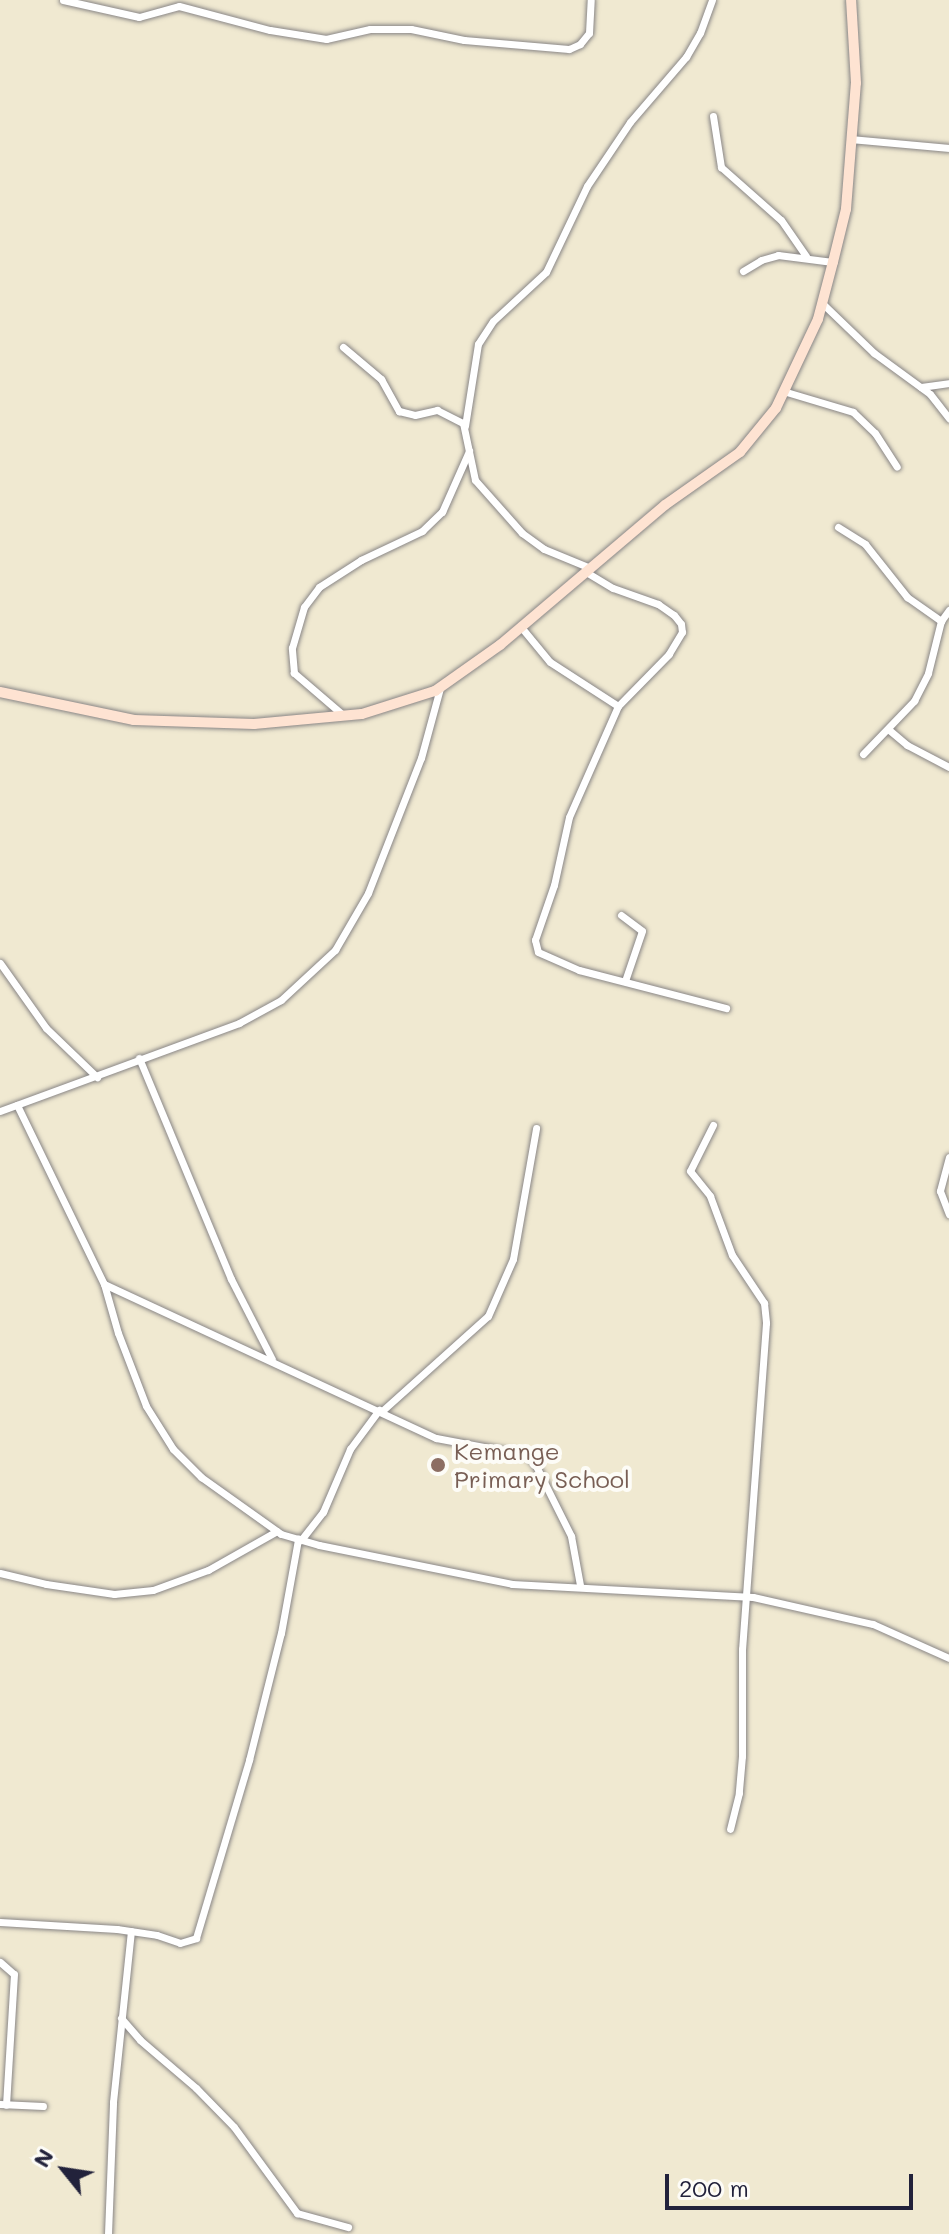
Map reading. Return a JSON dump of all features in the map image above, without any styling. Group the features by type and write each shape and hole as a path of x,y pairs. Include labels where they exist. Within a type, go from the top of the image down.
{"main road":[{"path":"0,692 134,720 254,724 362,714 440,688 521,627 665,505 740,452 776,408 823,304 846,209 856,83 851,0"}],"street":[{"path":"63,0 139,17 179,6 270,30 326,39 370,29 411,29 464,40 569,49 580,44 589,33 591,0"},
{"path":"712,0 700,33 686,57 630,122 587,186 546,272 493,321 478,344 465,426 475,480 522,533 544,549 588,570 613,588 658,604 681,624 682,632 669,654 618,706 569,817 554,885 535,940 538,952 579,970 726,1008"},
{"path":"713,116 721,167 781,220 806,256"},
{"path":"851,139 949,148"},
{"path":"743,271 761,260 778,255 806,256 833,262"},
{"path":"823,304 874,353 921,387 949,418"},
{"path":"343,347 381,379 399,411 415,415 437,410 465,426"},
{"path":"921,387 949,383"},
{"path":"783,391 853,412 875,433 897,467"},
{"path":"344,716 294,673 292,648 304,607 319,587 422,531 442,512 469,451"},
{"path":"838,527 865,544 907,597 941,621"},
{"path":"863,754 914,701 928,673 941,621 949,610"},
{"path":"521,627 550,662 618,706"},
{"path":"0,1111 239,1023 281,1000 335,950 368,893 421,758 440,688"},
{"path":"888,729 907,745 949,767"},
{"path":"621,915 642,931 625,981"},
{"path":"0,963 46,1028 97,1077"},
{"path":"139,1058 231,1279 273,1360"},
{"path":"17,1105 104,1284 118,1333 146,1406 173,1449 201,1477 277,1531 299,1540 512,1584 580,1585 747,1596 873,1624 949,1658"},
{"path":"713,1125 690,1171 710,1196 732,1255 764,1303 766,1323 742,1649 742,1756 739,1793 730,1829"},
{"path":"0,1922 131,1931 180,1943 196,1938 249,1760 281,1633 299,1540 323,1512 350,1449 380,1411 488,1316 513,1259 536,1128"},
{"path":"949,1157 940,1191 949,1214"},
{"path":"104,1284 436,1438 527,1455 571,1536 580,1585"},
{"path":"0,1573 46,1584 114,1594 153,1590 208,1570 277,1531"},
{"path":"108,2234 113,2102 131,1931"},
{"path":"0,1962 14,1974 3,2104 43,2106"},
{"path":"121,2018 140,2040 196,2088 234,2127 297,2213 348,2227"}],"place":[{"name":"Kemange Primary School","path":"438,1465"}]}
